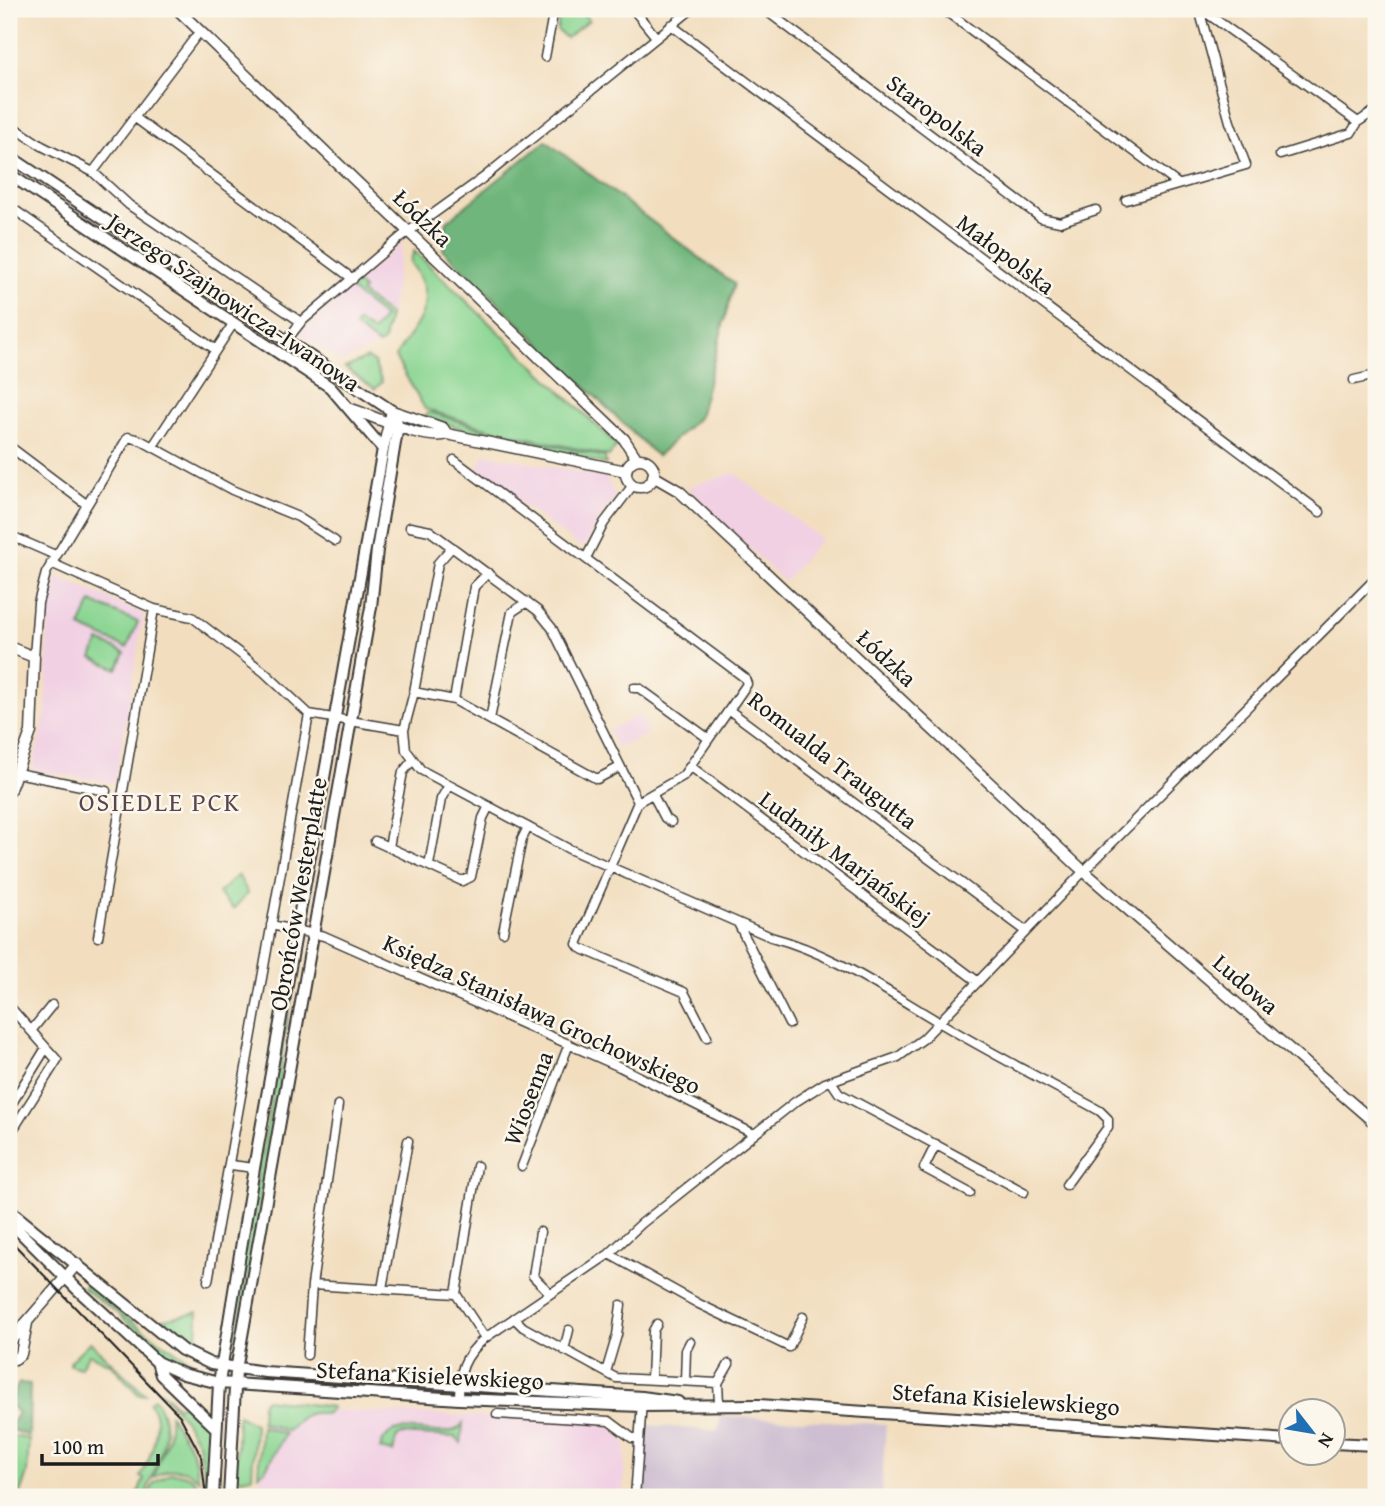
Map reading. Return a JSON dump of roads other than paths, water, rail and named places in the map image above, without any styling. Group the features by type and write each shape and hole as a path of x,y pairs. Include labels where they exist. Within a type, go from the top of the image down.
{"main road":[{"name":"Jerzego Szajnowicza-Iwanowa","path":"9,156 367,396 393,419"},
{"name":"Jerzego Szajnowicza-Iwanowa","path":"9,174 330,387 351,409"},
{"path":"351,409 383,449"},
{"name":"Obrońców Westerplatte","path":"229,1497 236,1370 351,721 393,419"},
{"name":"Obrońców Westerplatte","path":"213,1497 219,1383 254,1168 383,449"},
{"name":"Stefana Kisielewskiego","path":"9,1210 182,1350 236,1370 459,1384 642,1401 719,1403 1276,1439"},
{"path":"9,1220 65,1277 157,1362 161,1375 216,1428"},
{"name":"Stefana Kisielewskiego","path":"157,1362 183,1374 234,1385 459,1399 642,1401"},
{"path":"1346,1444 1376,1446"}],"street":[{"name":"Łódzka","path":"177,9 624,439 637,459"},
{"path":"545,57 554,9"},
{"path":"633,9 656,37"},
{"path":"286,341 301,322 408,232 484,177 692,9"},
{"name":"Staropolska","path":"764,9 1041,218 1060,222 1096,210"},
{"path":"943,9 1178,184"},
{"path":"1126,201 1246,165 1230,122 1200,9"},
{"path":"1200,9 1357,122"},
{"name":"Małopolska","path":"671,25 1320,512"},
{"path":"93,173 200,31"},
{"path":"1280,155 1351,133 1357,122 1376,110"},
{"path":"134,117 353,279"},
{"name":"Jerzego Szajnowicza-Iwanowa","path":"9,124 42,146 93,173 129,205 301,322"},
{"path":"9,206 216,350"},
{"path":"153,446 233,324"},
{"path":"1354,380 1376,374"},
{"name":"Jerzego Szajnowicza-Iwanowa","path":"351,409 393,419 439,437 447,434 626,471"},
{"name":"Obrońców Westerplatte","path":"383,449 393,419"},
{"path":"9,792 31,732 38,603 53,559 128,437 153,446 232,490 298,517 335,541"},
{"path":"9,446 86,504"},
{"path":"637,459 650,464 653,476 645,485 633,485 626,471 631,463 637,459"},
{"name":"Romualda Traugutta","path":"454,460 745,678 747,684 729,710 1026,931"},
{"name":"Łódzka","path":"653,476 679,491 1087,874"},
{"path":"586,558 604,523 633,485"},
{"path":"410,527 429,531 452,547 527,602 552,628 638,802"},
{"path":"9,535 154,610 192,617 264,672 309,714 404,730"},
{"path":"452,547 438,563 414,692 404,730 406,750 412,761 449,785 608,867 771,937 804,946 862,975 939,1022 1105,1115 1108,1127 1066,1185"},
{"path":"454,700 474,587 488,573"},
{"path":"459,1399 460,1368 468,1352 485,1338 609,1254 640,1224 795,1102 831,1081 898,1057 912,1049 976,981 1087,874 1376,578"},
{"path":"490,719 512,612 527,602"},
{"path":"98,937 154,610"},
{"path":"9,647 34,657"},
{"path":"634,688 639,688 709,739"},
{"path":"414,692 454,700 597,779 620,767"},
{"path":"707,1037 684,992 580,948 577,944 638,802 683,776 729,710"},
{"path":"208,1281 231,1165 309,714"},
{"path":"389,847 404,772 412,761"},
{"name":"Ludmiły Marjańskiej","path":"690,766 976,981"},
{"path":"18,773 106,791"},
{"path":"429,865 441,799 449,785"},
{"path":"653,795 664,818 671,822"},
{"path":"375,841 463,881 471,877 483,818 489,806"},
{"path":"503,932 522,839 528,827"},
{"name":"Ludowa","path":"1087,874 1376,1124"},
{"path":"738,923 789,1024"},
{"name":"Księdza Stanisława Grochowskiego","path":"271,925 312,932 569,1044 754,1134"},
{"path":"31,1031 52,1005"},
{"path":"9,1006 57,1060 9,1136"},
{"name":"Wiosenna","path":"522,1166 569,1044"},
{"path":"9,1101 12,1103 46,1048"},
{"path":"831,1081 839,1093 1024,1192"},
{"path":"307,1355 312,1284 338,1105"},
{"path":"382,1289 408,1141"},
{"path":"936,1143 924,1168 970,1194"},
{"path":"231,1165 254,1168"},
{"path":"477,1166 456,1294 485,1338"},
{"path":"540,1232 533,1276 550,1293"},
{"path":"609,1254 699,1304 789,1347 803,1317"},
{"path":"23,1346 10,1339 27,1323 76,1264"},
{"path":"312,1284 456,1294"},
{"path":"606,1372 617,1335 621,1305"},
{"name":"Stefana Kisielewskiego","path":"514,1318 523,1327 616,1378 718,1383"},
{"path":"9,1359 19,1357 27,1323"},
{"path":"651,1379 653,1331 657,1324"},
{"path":"564,1350 569,1330"},
{"path":"685,1381 686,1350 690,1342"},
{"path":"719,1403 718,1383 730,1364"},
{"path":"635,1497 642,1401"},
{"path":"497,1413 609,1421 632,1438 639,1438"}],"tram line":[{"path":"9,1239 180,1416 201,1456 206,1497"}],"district":[{"name":"OSIEDLE PCK","path":"160,801"}]}
